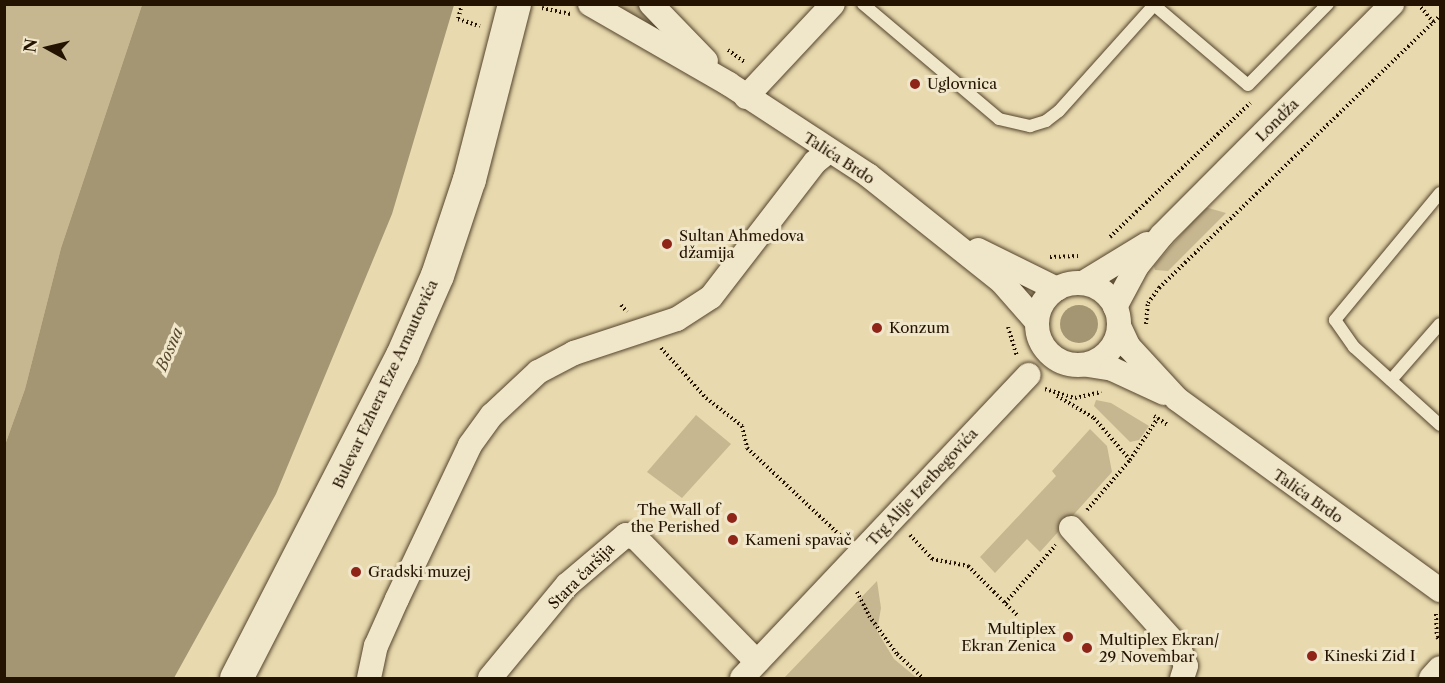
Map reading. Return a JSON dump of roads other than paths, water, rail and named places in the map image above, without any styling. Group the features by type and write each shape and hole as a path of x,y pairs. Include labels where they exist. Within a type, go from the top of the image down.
{"street":[{"name":"Talića Brdo","path":"591,4 737,91 829,151 946,234 1002,282 1037,322"},
{"name":"Talića Brdo","path":"651,4 737,91"},
{"path":"737,91 833,4"},
{"name":"Londža","path":"1117,316 1137,266 1162,235 1392,4"},
{"name":"Bulevar Ezhera Eze Arnautovića","path":"236,678 402,355 437,275 469,179 500,10"},
{"path":"369,678 376,646 402,588 470,445 492,415 538,372 574,353 609,339 646,331 678,318 711,297 802,179 829,151"},
{"name":"Talića Brdo","path":"946,234 1058,289"},
{"name":"Londža","path":"1083,284 1162,235"},
{"path":"1083,284 1102,291 1117,316 1129,347 1178,399 1112,369 1068,364 1052,356 1040,340 1037,322 1043,303 1058,289 1083,284"},
{"path":"1088,365 1110,350 1117,316"},
{"name":"Trg Alije Izetbegovića","path":"749,670 1029,375"},
{"name":"Talića Brdo","path":"1178,399 1440,590"},
{"path":"1071,528 1179,648 1186,666 1182,678"},
{"name":"Stara čaršija","path":"490,678 567,585 626,535 636,538 749,670"},
{"path":"1431,678 1440,668"}],"lane":[{"path":"864,4 999,119 1030,126 1046,121 1059,111 1154,5 1248,85 1328,4"},
{"path":"1440,193 1335,320 1354,347 1440,425"},
{"path":"1391,380 1440,324"}],"water":[{"name":"Bosna","path":"142,5 454,5 392,214 276,494 174,678 5,678 5,445 25,389 61,248"},
{"path":"1079,305 1093,310 1098,324 1093,338 1079,343 1065,338 1060,324 1065,310"}],"place":[{"name":"Uglovnica","path":"915,84"},
{"name":"Sultan Ahmedova džamija","path":"667,244"},
{"name":"Konzum","path":"877,328"},
{"name":"The Wall of the Perished","path":"732,518"},
{"name":"Kameni spavač","path":"733,540"},
{"name":"Gradski muzej","path":"356,572"},
{"name":"Multiplex Ekran Zenica","path":"1068,637"},
{"name":"Multiplex Ekran/ 29 Novembar","path":"1087,648"},
{"name":"Kineski Zid I","path":"1312,656"}]}
